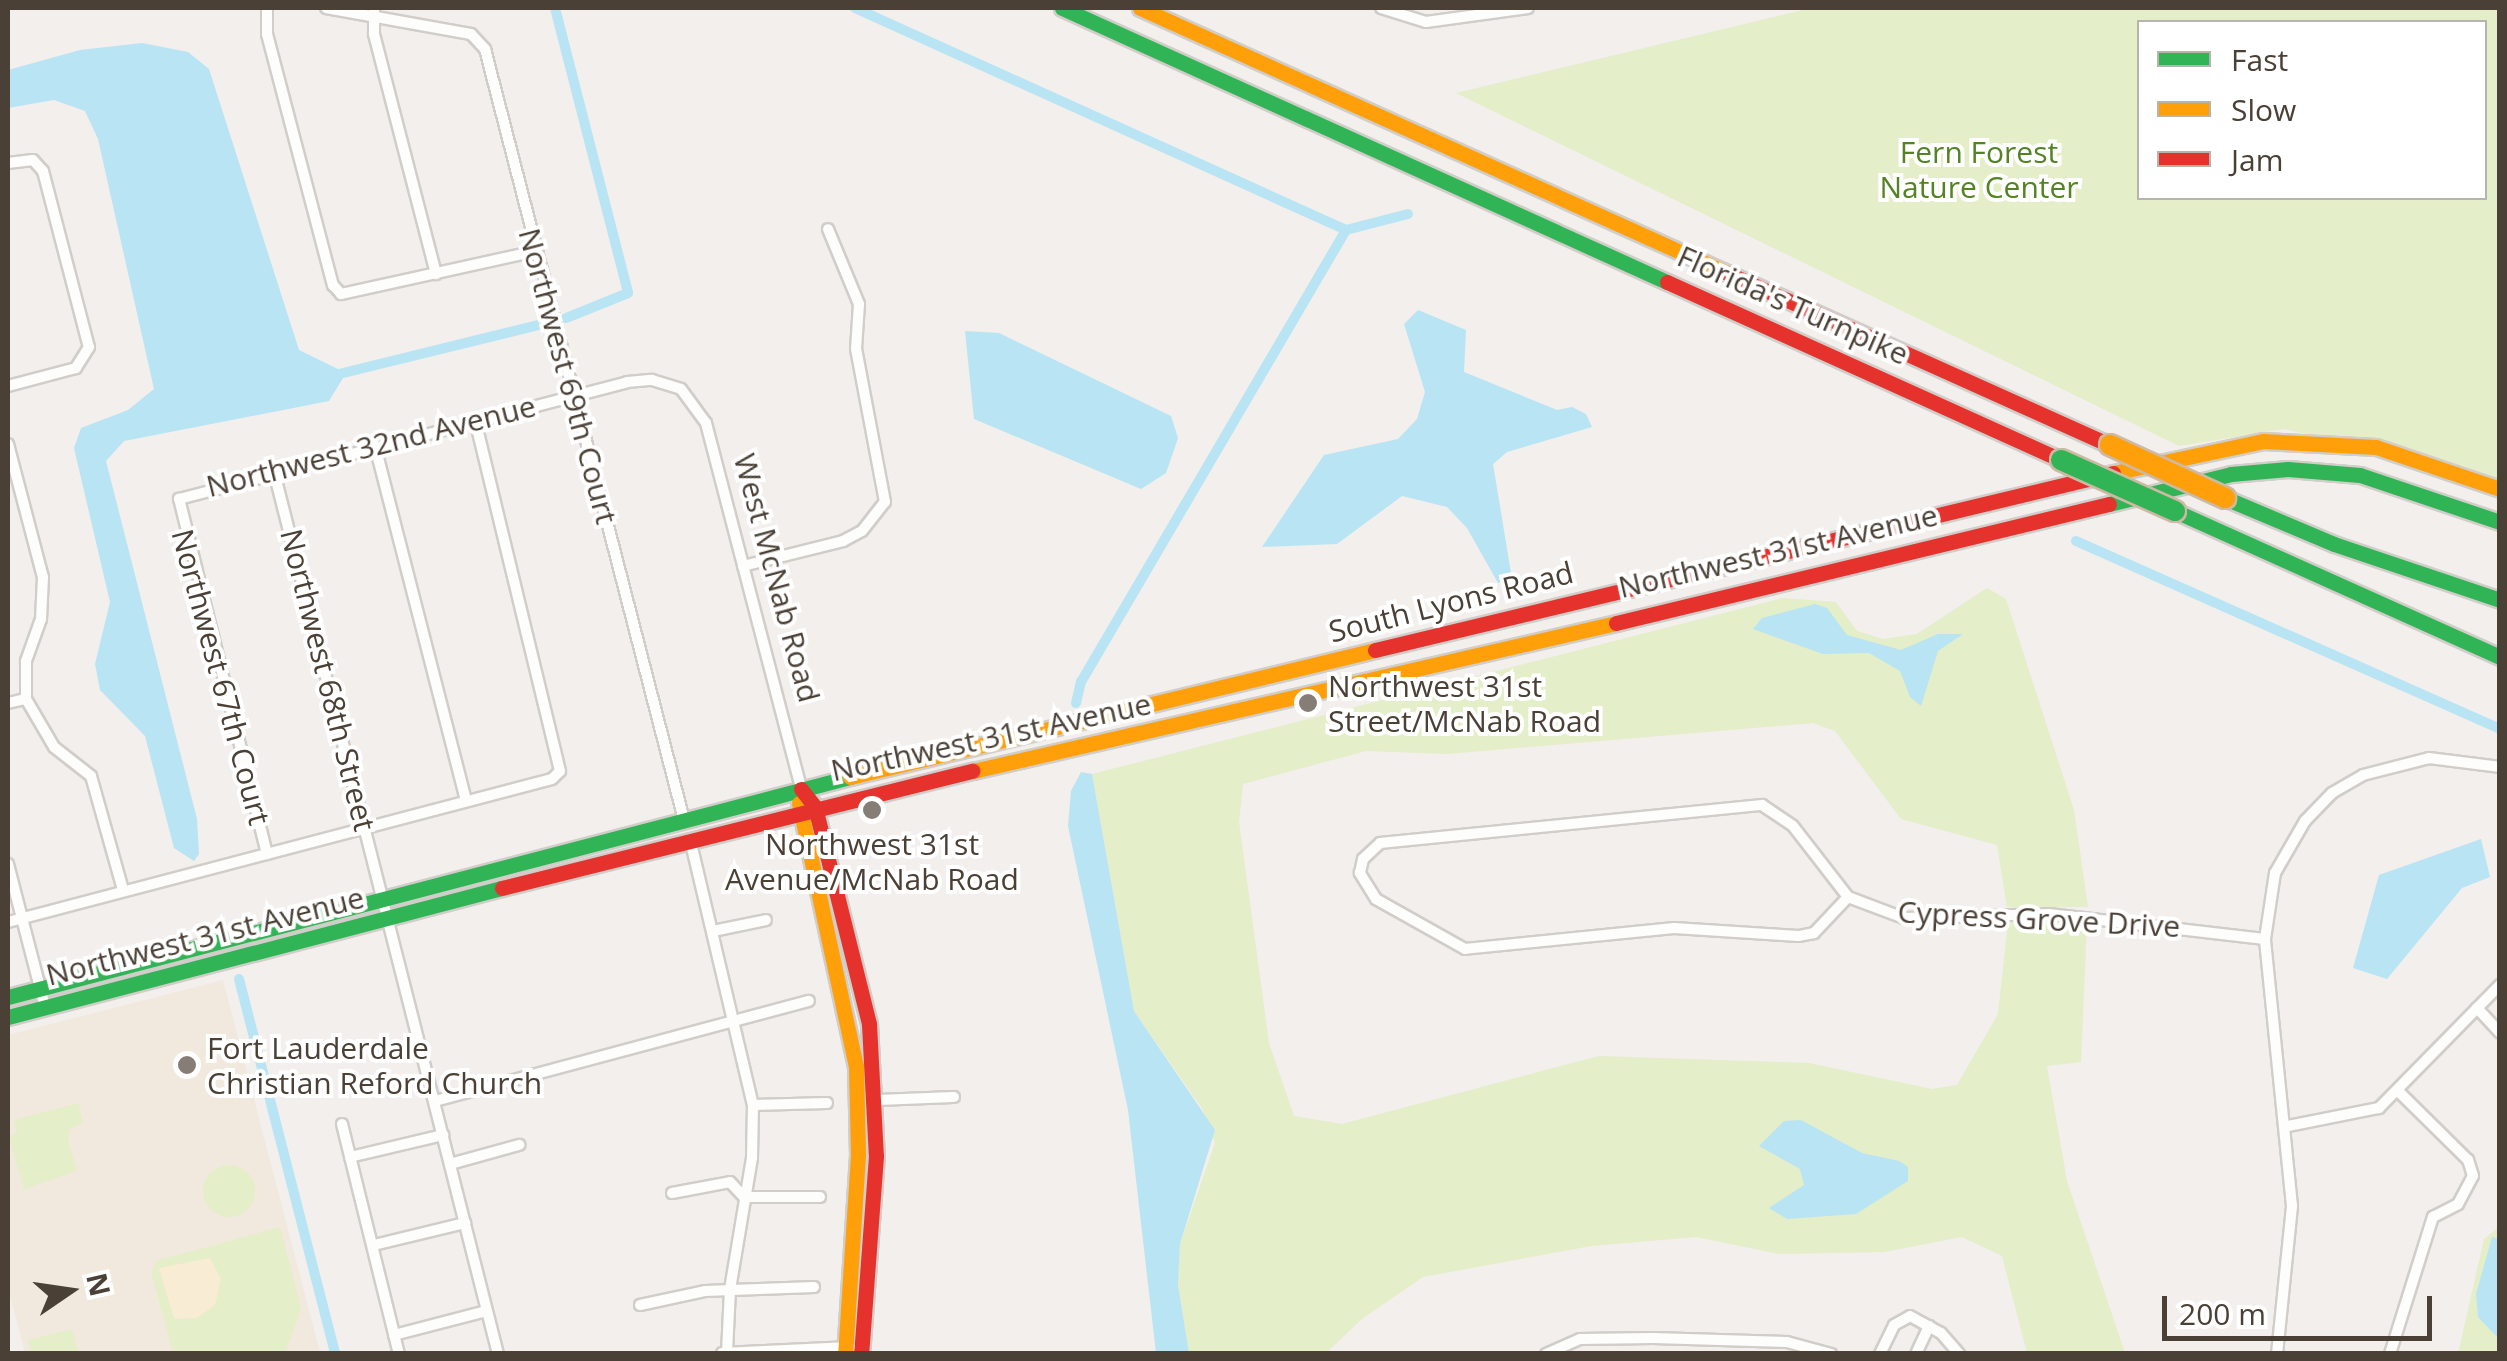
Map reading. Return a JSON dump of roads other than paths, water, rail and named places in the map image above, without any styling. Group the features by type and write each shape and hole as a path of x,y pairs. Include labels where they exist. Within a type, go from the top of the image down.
{"main road":[{"name":"Florida's Turnpike","path":"1062,8 2500,657"},
{"name":"Florida's Turnpike","path":"1140,8 2226,498 2334,544 2500,600"},
{"name":"South Lyons Road","path":"998,740 2264,440 2376,447 2500,489"},
{"name":"Northwest 31st Avenue","path":"8,1017 43,998 687,830 806,809 2231,474 2288,469 2360,475 2500,522"},
{"path":"1608,595 1614,621"},
{"name":"Northwest 31st Avenue","path":"687,830 802,789 998,740"},
{"name":"West McNab Road","path":"802,789 856,1066 853,1350"},
{"name":"West McNab Road","path":"806,809 869,1024 877,1100 853,1350"},
{"name":"Northwest 31st Avenue","path":"8,997 43,998"}],"street":[{"path":"267,8 267,34 333,285 341,294 536,251"},
{"path":"326,8 373,12 436,274"},
{"path":"1381,8 1426,22 1528,8"},
{"name":"Northwest 69th Court","path":"373,12 481,40 713,931 753,1105 724,1353"},
{"path":"8,164 33,160 52,206 89,347 86,361 8,386"},
{"path":"743,566 843,541 862,531 885,502 856,348 859,304 828,228"},
{"name":"Northwest 32nd Avenue","path":"180,499 572,394 652,380 681,389"},
{"name":"West McNab Road","path":"681,389 706,424 802,789"},
{"path":"8,922 552,779 560,771 475,420"},
{"path":"8,444 44,598 26,661 26,699 54,747 91,776 123,890"},
{"path":"375,446 466,801"},
{"name":"Northwest 68th Street","path":"274,472 498,1354"},
{"name":"Northwest 67th Court","path":"180,499 267,854"},
{"path":"8,703 26,699"},
{"path":"2277,1354 2292,1222 2288,1126 2265,939 2274,874 2304,821 2332,793 2392,763 2460,758 2500,767"},
{"path":"1762,805 1793,826 1848,898 1814,932 1798,936 1674,928 1465,949 1440,940 1366,888 1363,860 1380,844 1762,805"},
{"path":"8,864 43,998"},
{"name":"Cypress Grove Drive","path":"1848,898 1904,918 2049,914 2265,939"},
{"path":"713,931 766,920"},
{"path":"2288,1126 2379,1108 2400,1092 2500,985"},
{"path":"435,1102 809,1001"},
{"path":"2476,1008 2500,1033"},
{"path":"2390,1354 2433,1217 2458,1204 2473,1176 2468,1160 2400,1092"},
{"path":"877,1100 954,1096"},
{"path":"753,1105 827,1103"},
{"path":"342,1124 399,1354"},
{"path":"350,1157 443,1134"},
{"path":"450,1164 519,1145"},
{"path":"672,1193 730,1182 744,1196 820,1197"},
{"path":"374,1245 464,1223"},
{"path":"640,1305 730,1289 814,1287"},
{"path":"394,1334 486,1311"},
{"path":"1880,1354 1899,1320 1910,1316 1930,1326 1959,1354"},
{"path":"1916,1354 1930,1326"},
{"path":"1546,1354 1580,1339 1653,1338 1787,1342 1832,1354"},
{"path":"724,1353 853,1350"}],"water":[{"path":"142,43 188,52 209,69 299,350 346,373 329,401 124,441 106,461 197,819 199,854 194,861 174,848 145,736 100,690 95,664 110,602 74,448 81,428 128,410 154,389 98,139 85,111 54,100 8,108 8,70 80,50"},
{"path":"1418,310 1466,330 1464,372 1557,410 1572,407 1586,414 1592,427 1507,452 1493,464 1512,579 1498,583 1467,528 1447,507 1402,496 1337,544 1262,547 1324,455 1398,439 1417,419 1425,392 1404,324"},
{"path":"965,331 999,333 1171,416 1178,438 1166,473 1141,489 974,419"},
{"path":"1815,604 1827,608 1847,635 1901,650 1938,634 1963,634 1938,651 1921,706 1910,697 1900,671 1869,653 1823,654 1753,629 1762,618"},
{"path":"1081,772 1092,774 1134,1011 1215,1130 1180,1244 1178,1285 1189,1353 1156,1353 1128,1110 1068,826 1071,791"},
{"path":"2481,839 2490,877 2462,888 2387,979 2353,968 2379,875"},
{"path":"1801,1120 1862,1153 1899,1161 1908,1167 1908,1181 1856,1214 1787,1219 1769,1208 1804,1185 1800,1169 1759,1146 1784,1121"},
{"path":"2492,1237 2499,1239 2499,1339 2478,1317 2476,1294"}],"waterway":[{"path":"555,8 628,293 566,318"},
{"path":"855,8 1346,230"},
{"path":"1076,703 1081,682 1346,230 1408,214"},
{"path":"335,375 546,323"},
{"path":"2076,541 2500,729"},
{"path":"239,979 335,1354"}],"place":[{"name":"Northwest 31st Street/McNab Road","path":"1308,703"},
{"name":"Northwest 31st Avenue/McNab Road","path":"872,810"},
{"name":"Fort Lauderdale Christian Reford Church","path":"187,1065"}],"park label":[{"name":"Fern Forest Nature Center","path":"1979,169"}]}
